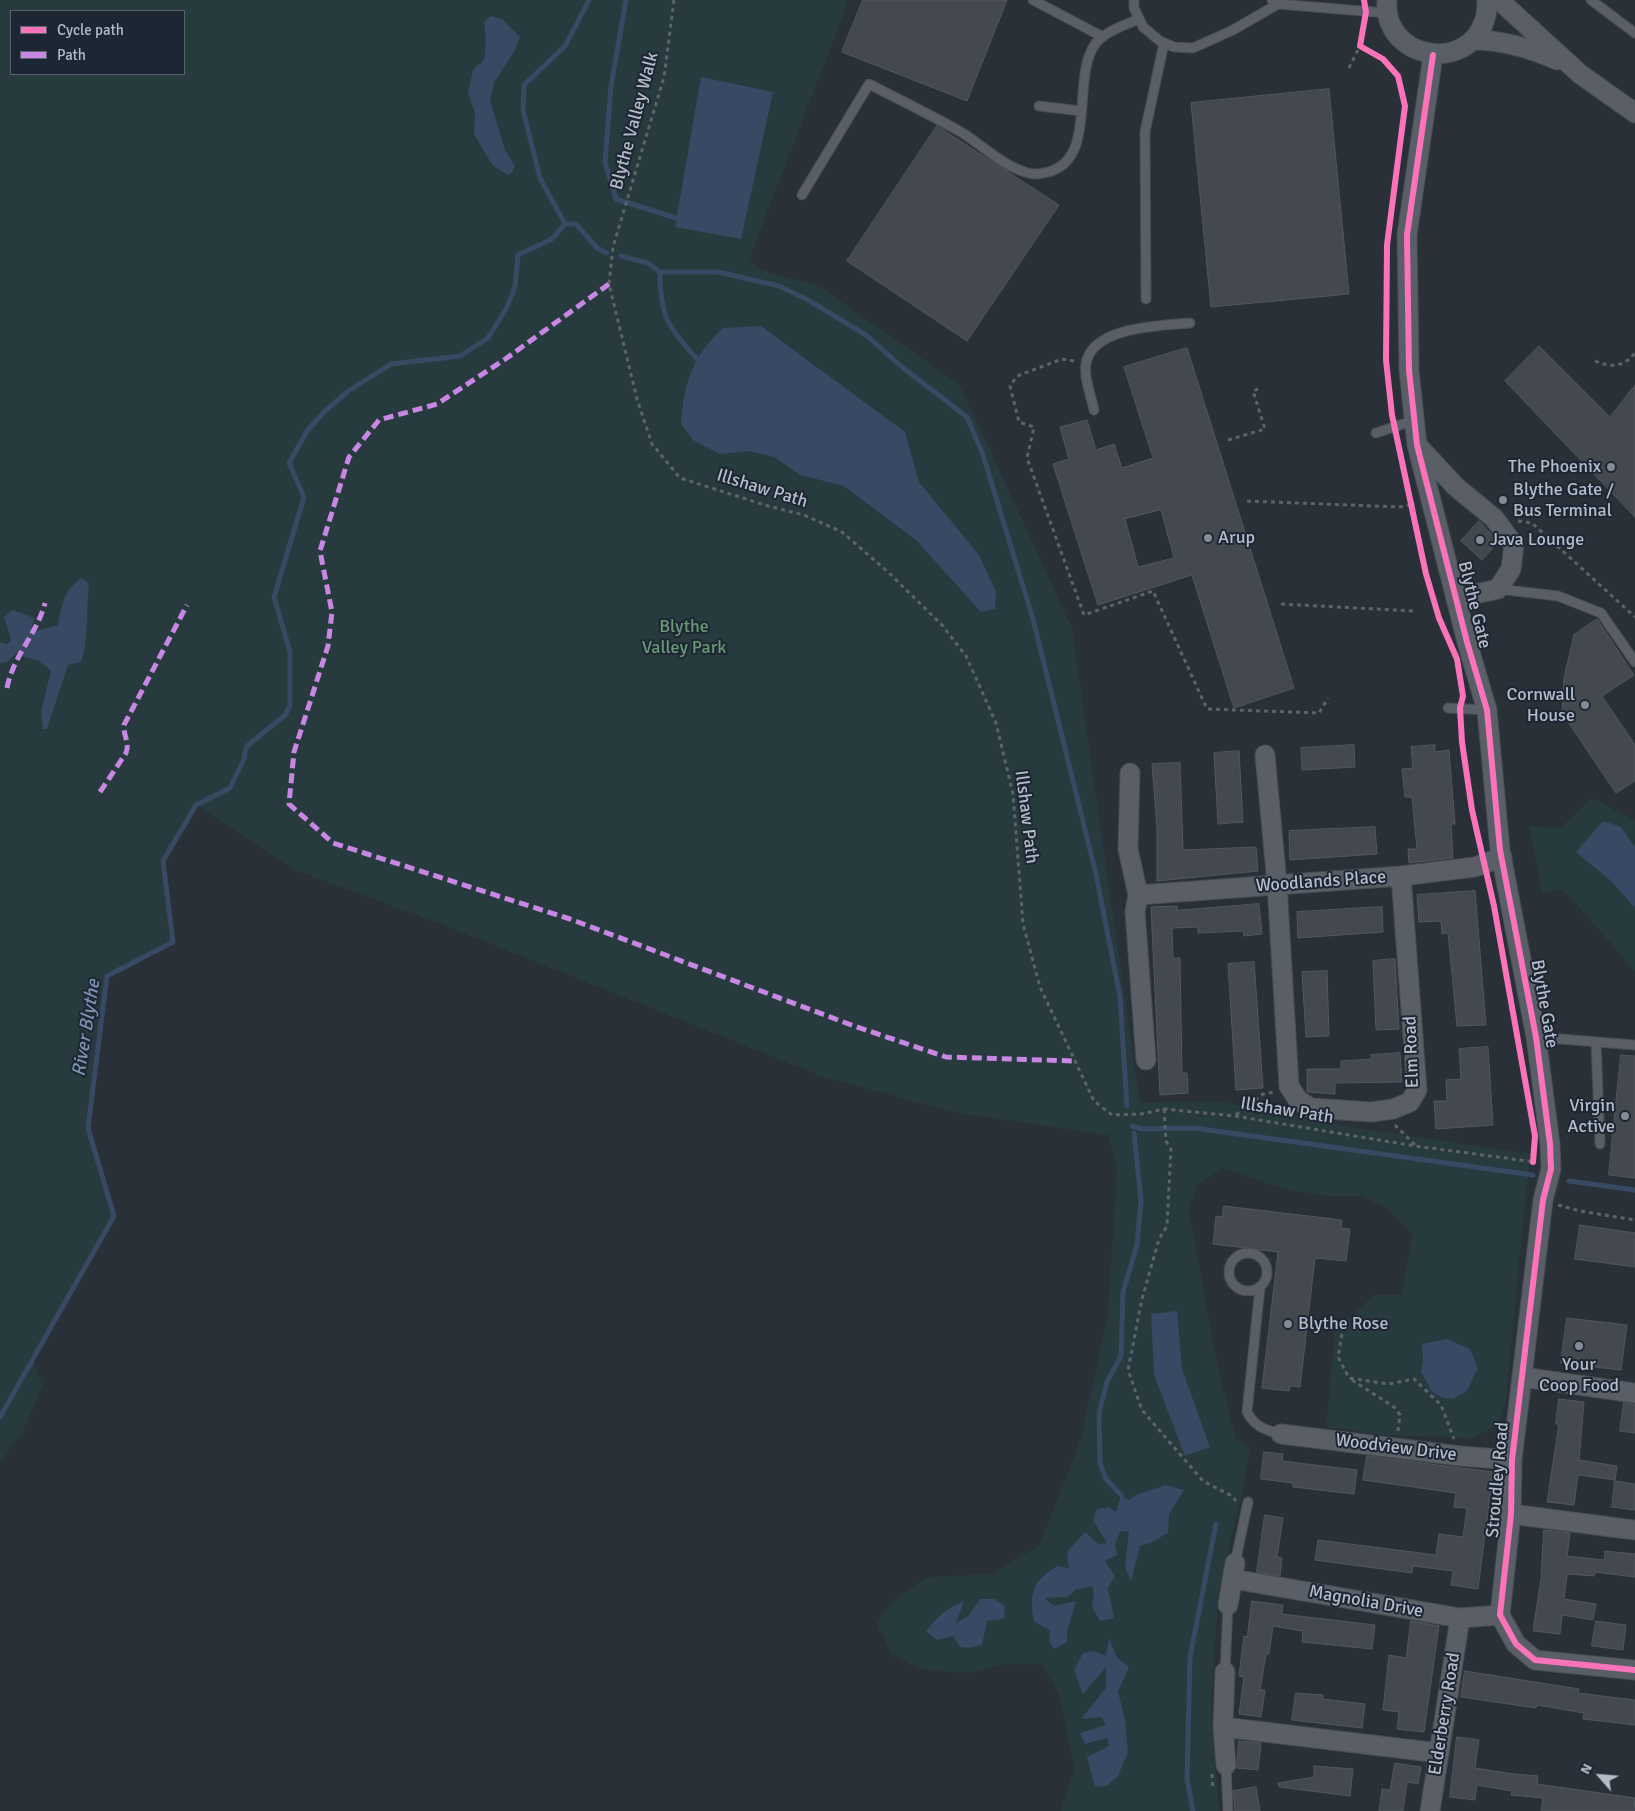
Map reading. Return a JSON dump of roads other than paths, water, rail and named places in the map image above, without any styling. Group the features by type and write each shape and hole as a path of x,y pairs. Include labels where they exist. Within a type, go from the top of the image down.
{"street":[{"path":"1387,6 1394,31 1402,40 1421,52 1433,55 1461,49 1473,40 1485,20 1487,0"},
{"path":"1499,0 1572,67 1634,110"},
{"path":"1473,40 1499,41 1531,49 1572,67"},
{"name":"Blythe Gate","path":"1433,55 1407,235 1409,370 1414,420 1417,445 1431,501 1487,710 1502,857 1536,1037 1551,1162"},
{"path":"1417,445 1456,486 1494,518 1514,545 1511,569 1498,589 1457,598"},
{"path":"1266,755 1277,884"},
{"path":"1130,773 1128,849 1138,895 1135,912 1146,1060"},
{"name":"Woodlands Place","path":"1138,895 1401,876 1475,867 1502,857"},
{"name":"Elm Road","path":"1277,884 1290,1089 1298,1100 1311,1108 1371,1112 1390,1109 1410,1102 1417,1090 1401,876"},
{"name":"Stroudley Road","path":"1500,1615 1511,1514 1512,1460 1543,1200 1551,1162"},
{"path":"1522,1377 1635,1393"},
{"name":"Woodview Drive","path":"1281,1434 1512,1460"},
{"path":"1511,1514 1635,1530"},
{"path":"1228,1605 1234,1571"},
{"name":"Magnolia Drive","path":"1234,1571 1460,1618 1500,1615"},
{"path":"1500,1615 1516,1644 1536,1660 1635,1670"},
{"name":"Elderberry Road","path":"1430,1811 1460,1618"},
{"path":"1225,1672 1224,1727 1226,1765"},
{"path":"1224,1727 1440,1754"}],"lane":[{"path":"1033,0 1104,37"},
{"path":"1134,0 1143,27 1164,43 1174,47 1193,48 1233,30 1275,2 1387,6"},
{"path":"1591,0 1635,33"},
{"path":"802,195 869,84 961,132 1014,168 1027,173 1053,170 1065,161 1078,143 1089,56 1096,44 1104,37 1139,19"},
{"path":"1146,299 1145,132 1164,43"},
{"path":"1039,106 1081,111"},
{"path":"1094,410 1086,376 1087,357 1104,338 1156,325 1190,323"},
{"path":"1376,433 1414,420"},
{"path":"1498,589 1558,596 1601,613 1635,662"},
{"path":"1448,708 1487,710"},
{"path":"1536,1037 1635,1045"},
{"path":"1596,1042 1600,1144"},
{"path":"1260,1287 1249,1291 1242,1290 1232,1282 1229,1270 1235,1258 1247,1252 1253,1253 1263,1259 1266,1264 1267,1276 1260,1287 1247,1412 1253,1423 1265,1430 1281,1434"},
{"path":"1234,1571 1248,1502"},
{"path":"1225,1672 1228,1605"},
{"path":"1226,1765 1228,1811"}],"water":[{"path":"490,16 502,19 520,37 515,50 494,83 490,100 505,150 515,166 509,175 493,166 474,134 475,112 468,94 473,70 484,58 486,42 484,22"},
{"path":"701,77 773,92 741,239 675,227"},
{"path":"761,326 905,432 919,482 979,555 996,592 995,609 981,612 916,540 844,486 800,475 774,457 748,451 720,454 693,440 681,424 687,383 697,360 712,339 723,328"},
{"path":"82,578 89,584 84,654 81,662 68,665 47,729 43,729 41,711 51,671 38,661 17,653 7,662 0,663 0,642 8,644 11,640 4,617 13,610 34,618 32,626 36,631 58,625 64,598"},
{"path":"1603,821 1621,827 1635,847 1635,908 1611,881 1576,852"},
{"path":"1177,1311 1182,1369 1210,1447 1185,1456 1154,1375 1151,1314"},
{"path":"1447,1339 1470,1349 1478,1368 1467,1391 1453,1399 1443,1398 1432,1392 1421,1372 1423,1361 1422,1344"},
{"path":"1165,1485 1184,1490 1169,1514 1168,1533 1140,1546 1131,1581 1125,1567 1129,1531 1120,1532 1115,1544 1117,1555 1105,1561 1115,1576 1108,1588 1114,1618 1100,1621 1092,1607 1094,1593 1092,1586 1075,1590 1068,1597 1044,1598 1054,1606 1076,1601 1067,1632 1067,1642 1054,1649 1049,1641 1050,1631 1034,1621 1032,1595 1037,1583 1057,1566 1069,1568 1067,1552 1085,1532 1098,1544 1107,1543 1093,1520 1097,1509 1109,1507 1116,1512 1121,1495 1129,1500 1141,1493"},
{"path":"980,1599 994,1599 1005,1606 1004,1619 987,1621 982,1645 969,1648 960,1647 953,1636 937,1640 926,1632 942,1614 964,1601 956,1623 968,1616"},
{"path":"1109,1638 1117,1658 1129,1667 1118,1692 1125,1719 1128,1752 1118,1776 1106,1786 1095,1787 1087,1757 1109,1746 1107,1738 1085,1744 1080,1733 1106,1725 1101,1717 1081,1719 1106,1688 1106,1667 1083,1694 1074,1670 1083,1653 1094,1651 1106,1656"}],"waterway":[{"name":"River Blythe","path":"0,1417 114,1216 88,1128 107,976 173,942 163,861 196,805 230,788 244,759 246,747 285,715 290,706 290,652 274,597 304,497 289,463 307,431 324,412 347,392 391,364 460,356 488,338 506,309 515,287 518,255 552,239 565,224 540,178 523,110 524,85 565,46 589,0"},
{"path":"626,0 611,86 605,162 616,199 676,218"},
{"path":"565,224 576,224 597,248 607,253"},
{"path":"621,256 648,263 660,272 660,288 664,311 679,338 697,359"},
{"path":"660,272 718,272 779,286 808,300 866,335 902,367 967,417 983,455 1033,619 1096,874 1120,997 1127,1106"},
{"path":"1132,1126 1142,1129 1194,1128 1533,1175"},
{"path":"1121,1495 1106,1479 1100,1463 1099,1413 1107,1382 1121,1356 1123,1292 1137,1245 1141,1201 1134,1133"},
{"path":"1569,1181 1635,1190"},
{"path":"1193,1811 1187,1779 1190,1657 1216,1524"}],"place":[{"name":"The Phoenix","path":"1611,467"},
{"name":"Blythe Gate / Bus Terminal","path":"1503,500"},
{"name":"Arup","path":"1208,538"},
{"name":"Java Lounge","path":"1480,540"},
{"name":"Cornwall House","path":"1585,705"},
{"name":"Virgin Active","path":"1625,1116"},
{"name":"Blythe Rose","path":"1288,1324"},
{"name":"Your Coop Food","path":"1579,1346"}],"park label":[{"name":"Blythe Valley Park","path":"684,638"}]}
